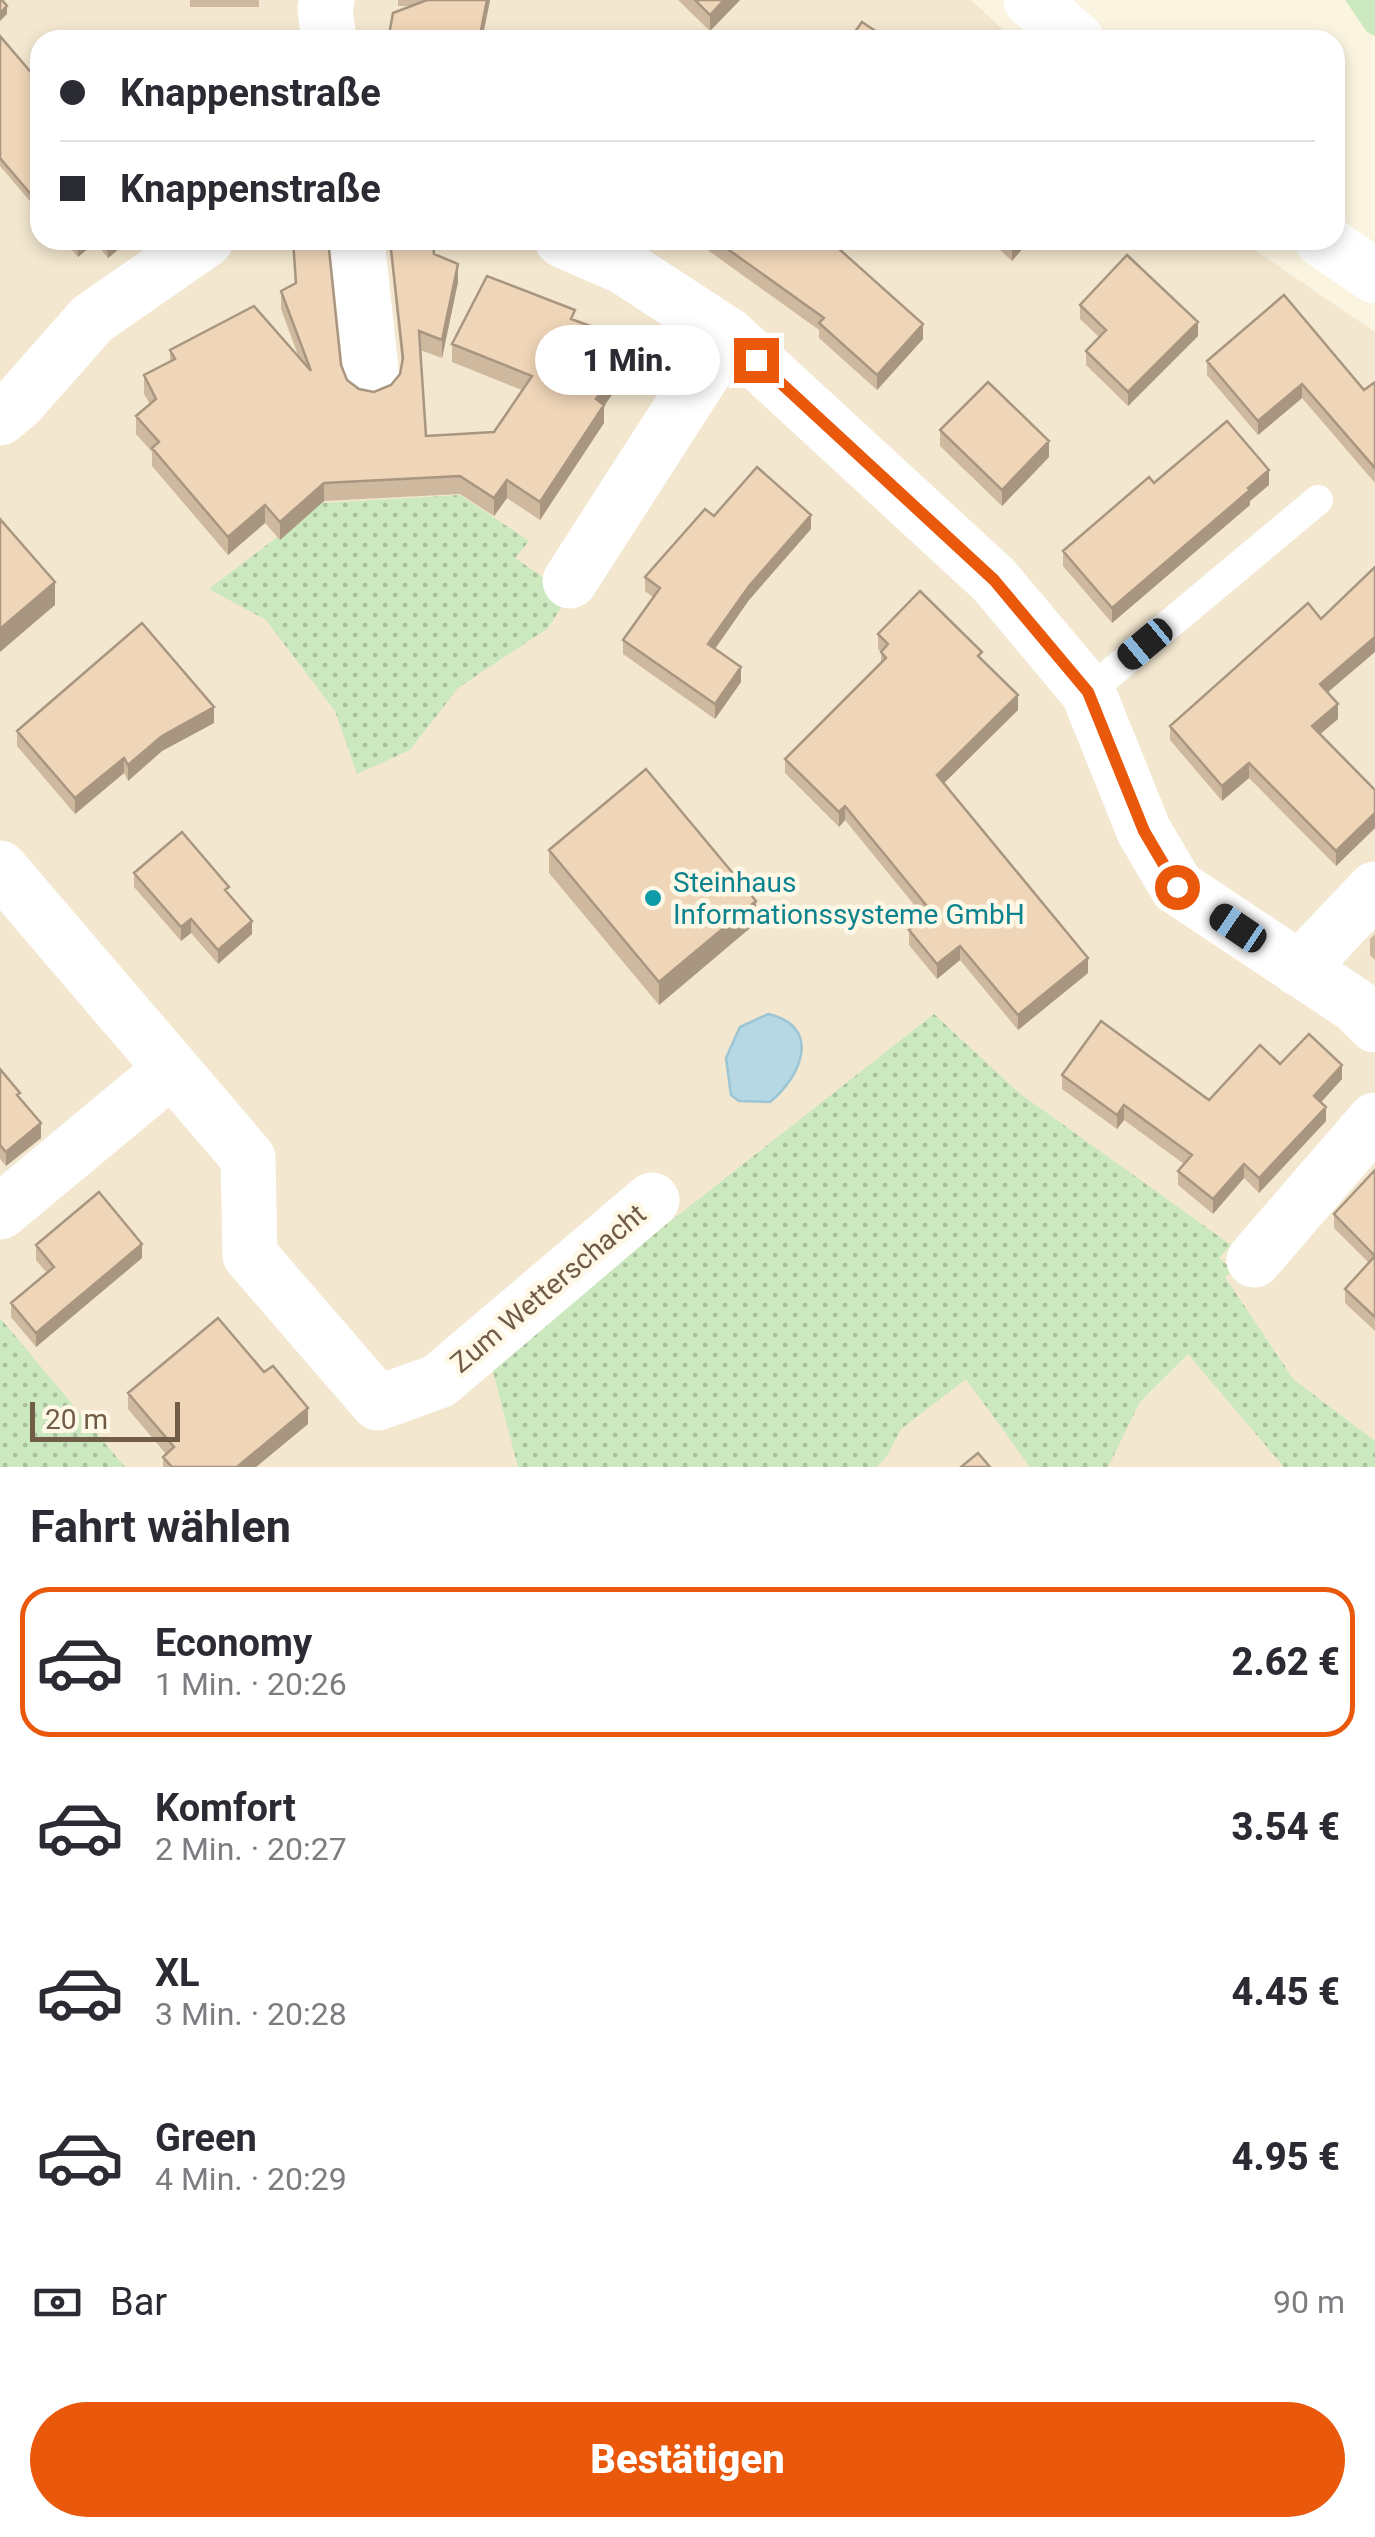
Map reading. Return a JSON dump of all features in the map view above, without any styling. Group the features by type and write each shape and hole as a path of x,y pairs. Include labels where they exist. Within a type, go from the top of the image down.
{"street":[{"path":"327,0 328,30"},
{"path":"1031,0 1066,30"},
{"path":"0,418 19,402 92,319 192,250"},
{"path":"357,250 372,379"},
{"path":"585,250 624,267 728,335 994,580 1088,692 1144,831 1177,887 1356,1006 1375,1025"},
{"path":"1337,250 1375,276"},
{"path":"570,581 728,335"},
{"name":"Zum Wetterschacht","path":"0,868 248,1158 250,1255 378,1402 439,1381 652,1200"},
{"path":"1300,969 1375,889"},
{"path":"0,1212 172,1070"},
{"path":"1254,1260 1375,1120"}],"lane":[{"path":"1088,692 1318,500"}],"shaded area":[{"path":"0,0 971,0 1003,30 30,30 30,250 1255,250 1375,332 1375,1467 0,1467"}],"green space":[{"path":"1345,0 1375,0 1375,36 1367,32"},
{"path":"460,495 529,541 515,558 569,595 548,628 458,688 410,750 357,774 335,711 266,620 209,589 322,503"},
{"path":"934,1014 1019,1093 1231,1245 1219,1258 1234,1271 1225,1277 1294,1380 1375,1441 1375,1467 1284,1467 1188,1354 1140,1402 1108,1467 1030,1467 966,1379 901,1429 877,1467 518,1467 492,1368 658,1231"},
{"path":"0,1318 125,1467 0,1467"}],"water":[{"path":"768,1014 796,1029 801,1040 798,1066 770,1102 739,1101 731,1095 726,1058 740,1027"}],"building":[{"path":"427,0 487,0 481,30 390,30 393,13"},
{"path":"695,0 724,0 710,15"},
{"path":"862,22 874,30 856,30"},
{"path":"0,36 30,71 30,193 0,158"},
{"path":"294,250 329,250 341,365 347,380 359,389 374,392 391,385 400,374 403,358 391,250 434,250 434,254 458,264 442,340 419,331 426,436 494,432 532,376 452,344 487,276 575,310 571,319 604,331 594,356 616,370 596,399 604,405 540,502 507,480 494,498 460,476 324,483 280,522 265,505 228,537 152,448 159,442 136,416 156,399 144,375 175,359 170,350 254,306 311,371 281,291 296,283"},
{"path":"729,250 840,250 923,324 877,375 819,323 824,318"},
{"path":"1127,255 1198,322 1128,392 1086,351 1106,330 1080,305"},
{"path":"1284,295 1364,390 1375,382 1375,468 1302,384 1258,421 1207,361"},
{"path":"988,382 1049,441 1002,490 940,430"},
{"path":"1227,421 1269,470 1112,608 1063,551 1149,477 1154,483"},
{"path":"757,467 811,515 749,586 708,644 741,667 715,704 623,640 660,588 645,577 705,509 714,516"},
{"path":"0,519 55,582 0,629"},
{"path":"1375,567 1375,637 1320,684 1338,704 1312,726 1375,790 1375,813 1336,851 1249,763 1222,786 1170,726 1308,603 1321,619"},
{"path":"920,591 982,652 978,656 1018,695 937,775 1088,958 1018,1015 960,946 937,964 909,930 931,911 845,806 839,812 785,759 886,658 881,652 888,644 878,634"},
{"path":"142,623 214,707 162,736 128,765 124,758 75,798 17,731"},
{"name":"Steinhaus Informationssysteme GmbH","path":"646,769 756,901 659,982 549,850"},
{"path":"182,832 252,921 218,950 191,919 181,927 134,873"},
{"path":"1101,1021 1209,1100 1260,1045 1280,1064 1309,1034 1342,1065 1314,1096 1326,1107 1259,1178 1244,1164 1213,1199 1178,1171 1192,1155 1124,1105 1117,1115 1062,1075"},
{"path":"0,1069 41,1123 6,1152 0,1145"},
{"path":"1375,1170 1375,1256 1334,1214"},
{"path":"99,1192 142,1244 36,1333 11,1303 54,1267 36,1245"},
{"path":"1375,1256 1375,1317 1345,1289"},
{"path":"218,1318 264,1372 273,1366 308,1408 237,1467 172,1467 163,1457 174,1447 128,1393"},
{"path":"978,1453 990,1467 961,1467"}],"place":[{"name":"Steinhaus Informationssysteme GmbH","path":"653,898"}],"route":[{"path":"756,360 994,580 1088,692 1144,831 1177,887"}]}
